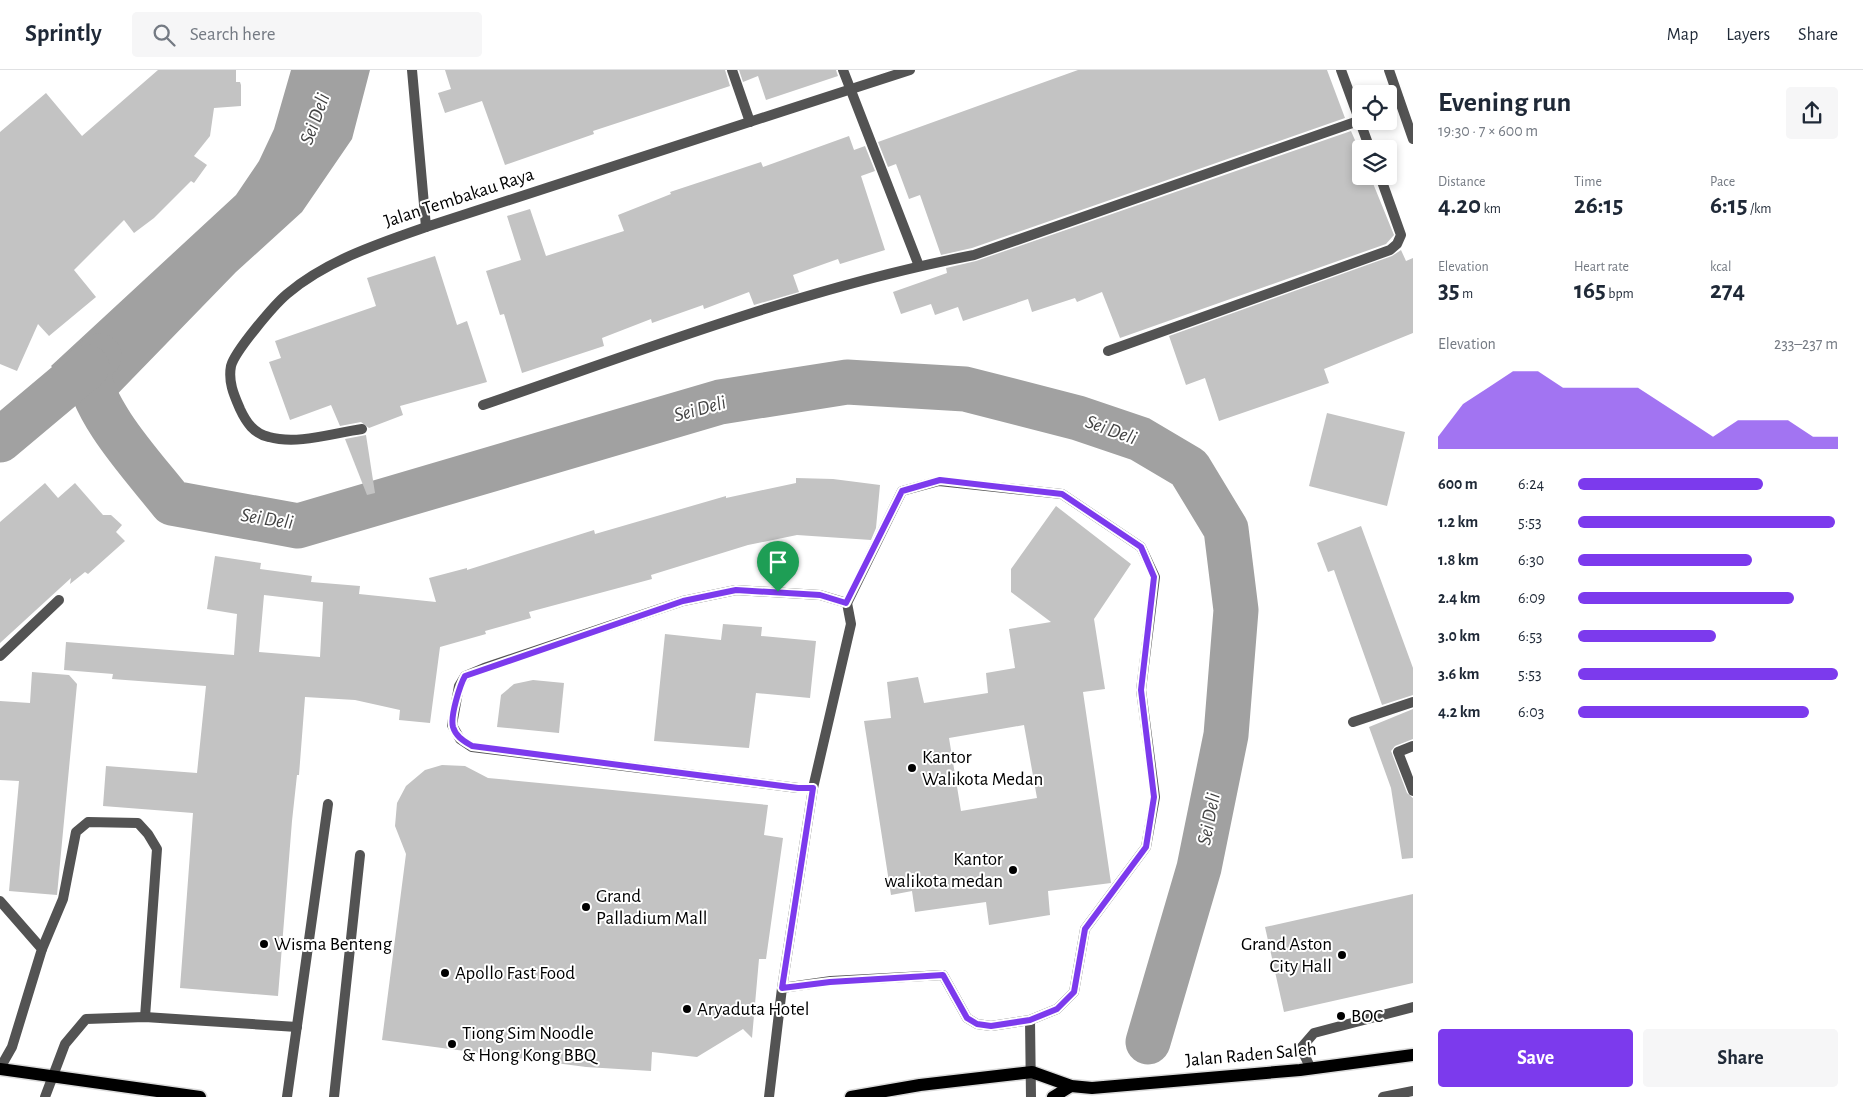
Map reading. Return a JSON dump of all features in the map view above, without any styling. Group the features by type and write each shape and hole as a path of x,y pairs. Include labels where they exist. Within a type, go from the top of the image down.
{"main road":[{"name":"Jalan Raden Saleh","path":"1032,1072 1071,1086 1092,1088 1305,1069 1413,1055"},
{"path":"0,1068 200,1097"},
{"path":"851,1097 920,1085 1032,1072"},
{"path":"1053,1097 1071,1086"}],"street":[{"path":"412,70 426,227"},
{"path":"732,70 750,122"},
{"path":"843,70 849,90 918,266"},
{"name":"Jalan Tembakau Raya","path":"362,429 298,439 268,437 247,424 231,388 232,365 258,326 286,294 332,264 381,242 910,70"},
{"path":"1341,70 1352,99"},
{"path":"1389,70 1413,139"},
{"path":"483,405 759,310 918,266 974,256 1352,123"},
{"path":"1108,351 1390,250 1397,244 1401,235 1383,185"},
{"path":"769,1097 782,988 813,788 851,624 846,603 902,491 940,480 1062,494 1141,547 1154,577 1141,690 1154,797 1146,847 1085,929 1074,992 1057,1009 1030,1020 991,1026 977,1024 967,1018 943,975 830,982 782,988"},
{"path":"813,788 798,788 472,746 460,739 452,725 459,686 465,676 692,599 736,590 820,595 846,603"},
{"path":"0,656 59,600"},
{"path":"1353,722 1413,702"},
{"path":"1413,746 1398,752 1413,791"},
{"path":"287,1097 328,804"},
{"path":"0,1068 12,1047 42,949 63,899 76,832 88,822 138,824 148,834 157,849 145,1018"},
{"path":"334,1097 360,855"},
{"path":"0,901 42,949"},
{"path":"1305,1069 1301,1048 1314,1033 1413,1007"},
{"path":"45,1097 65,1044 86,1019 145,1018 297,1027"},
{"path":"1030,1020 1031,1097"},
{"path":"1383,1097 1413,1091"}],"water":[{"path":"291,70 370,70 352,139 302,212 236,272 97,415 51,366 236,195 259,161 274,129"}],"building":[{"path":"158,70 236,70 236,82 240,82 241,85 241,106 214,108 210,136 194,156 207,165 194,183 191,181 154,218 134,233 124,220 74,270 96,297 49,336 38,324 17,371 0,364 0,132 46,93 82,136"},
{"path":"445,70 725,70 730,86 593,131 594,134 505,165 482,101 445,113 438,93 451,89"},
{"path":"739,70 836,70 838,76 766,100 758,76 743,82"},
{"path":"1078,70 1327,70 1345,118 972,248 941,255 920,195 909,199 896,164 888,167 878,142"},
{"path":"1351,131 1355,140 1352,140 1352,185 1374,185 1394,235 1386,244 1120,338 1102,292 1077,302 1075,298 1032,312 1028,299 963,321 958,307 935,315 931,304 901,314 893,292 947,273 946,268 976,261"},
{"path":"849,136 854,150 865,146 875,171 861,176 885,250 840,264 838,259 793,275 799,292 754,305 749,292 704,309 703,305 652,323 651,319 602,338 604,346 522,373 504,314 500,315 486,271 521,260 507,216 530,209 546,256 624,231 618,215 671,194 670,192 761,162 763,167"},
{"path":"1401,250 1406,261 1413,258 1413,333 1324,369 1329,383 1219,421 1205,378 1186,385 1169,336 1392,256"},
{"path":"435,256 457,325 467,321 487,382 400,406 403,415 369,428 361,422 340,426 331,405 290,420 269,362 281,358 275,341 376,306 367,278"},
{"path":"1327,413 1405,432 1387,506 1309,486"},
{"path":"366,435 375,493 367,495 345,439"},
{"path":"796,478 833,479 880,485 876,528 871,540 797,535 748,545 651,575 652,579 529,612 531,618 485,631 486,634 440,647 430,723 399,720 400,710 355,700 305,697 299,775 297,775 292,821 278,996 180,988 193,813 103,806 106,766 197,773 206,686 112,679 113,674 64,670 66,642 234,655 237,614 207,609 215,556 261,563 260,569 312,576 311,582 360,586 359,594 436,602 429,578 467,568 467,570 594,530 595,534 726,496 726,498 796,483","holes":["264,595 323,602 320,657 259,652"]},
{"path":"45,483 58,498 75,483 103,515 111,515 122,525 116,532 125,541 88,574 85,572 70,584 71,578 0,643 0,522"},
{"name":"Kantor Walikota Medan","path":"1056,506 1131,564 1094,619 1105,689 1083,692 1111,883 1048,891 1050,915 989,925 986,902 915,912 912,891 891,895 864,721 891,718 887,682 918,677 924,703 988,693 986,673 1015,668 1009,629 1051,622 1011,592 1011,569","holes":["1024,725 1037,798 961,811 949,738"]},
{"path":"1361,526 1413,668 1413,695 1382,705 1334,570 1328,572 1317,543"},
{"path":"723,624 762,627 761,636 816,641 810,698 756,693 749,748 654,741 665,634 721,640"},
{"path":"32,672 69,675 77,684 57,895 9,891 19,781 0,780 0,701 30,703"},
{"path":"533,680 564,683 559,733 497,727 501,695 514,684"},
{"path":"1413,709 1413,739 1395,746 1391,751 1407,793 1413,798 1413,858 1402,859 1391,788 1369,727"},
{"name":"Grand Palladium Mall","path":"442,765 465,766 488,778 768,805 764,835 783,838 766,959 759,959 752,1038 743,1029 697,1057 652,1052 651,1071 586,1067 382,1040 406,854 395,826 397,803 406,786 425,770"},
{"name":"Grand Aston City Hall","path":"1413,894 1413,983 1284,1012 1265,927"}],"waterway":[{"name":"Sei Deli","path":"99,356 87,367 98,403 121,439 172,503 298,526 720,402 847,382 965,389 1078,418 1140,439 1189,468 1226,529 1236,610 1226,735 1199,868 1148,1042"},
{"path":"0,440 87,367"}],"place":[{"name":"Kantor Walikota Medan","path":"912,768"},
{"name":"Kantor walikota medan","path":"1013,870"},
{"name":"Grand Palladium Mall","path":"586,907"},
{"name":"Wisma Benteng","path":"264,944"},
{"name":"Grand Aston City Hall","path":"1342,955"},
{"name":"Apollo Fast Food","path":"445,973"},
{"name":"Aryaduta Hotel","path":"687,1009"},
{"name":"BOC","path":"1341,1016"},
{"name":"Tiong Sim Noodle & Hong Kong BBQ","path":"452,1044"}],"route":[{"path":"940,480 1062,494 1141,547 1154,577 1141,690 1154,797 1146,847 1085,929 1074,992 1057,1009 1030,1020 991,1026 977,1024 967,1018 943,975 830,982 782,988 813,788 798,788 472,746 460,739 452,725 459,686 465,676 484,668 683,601 736,590 778,592 820,595 846,603 902,491 940,480"}]}
